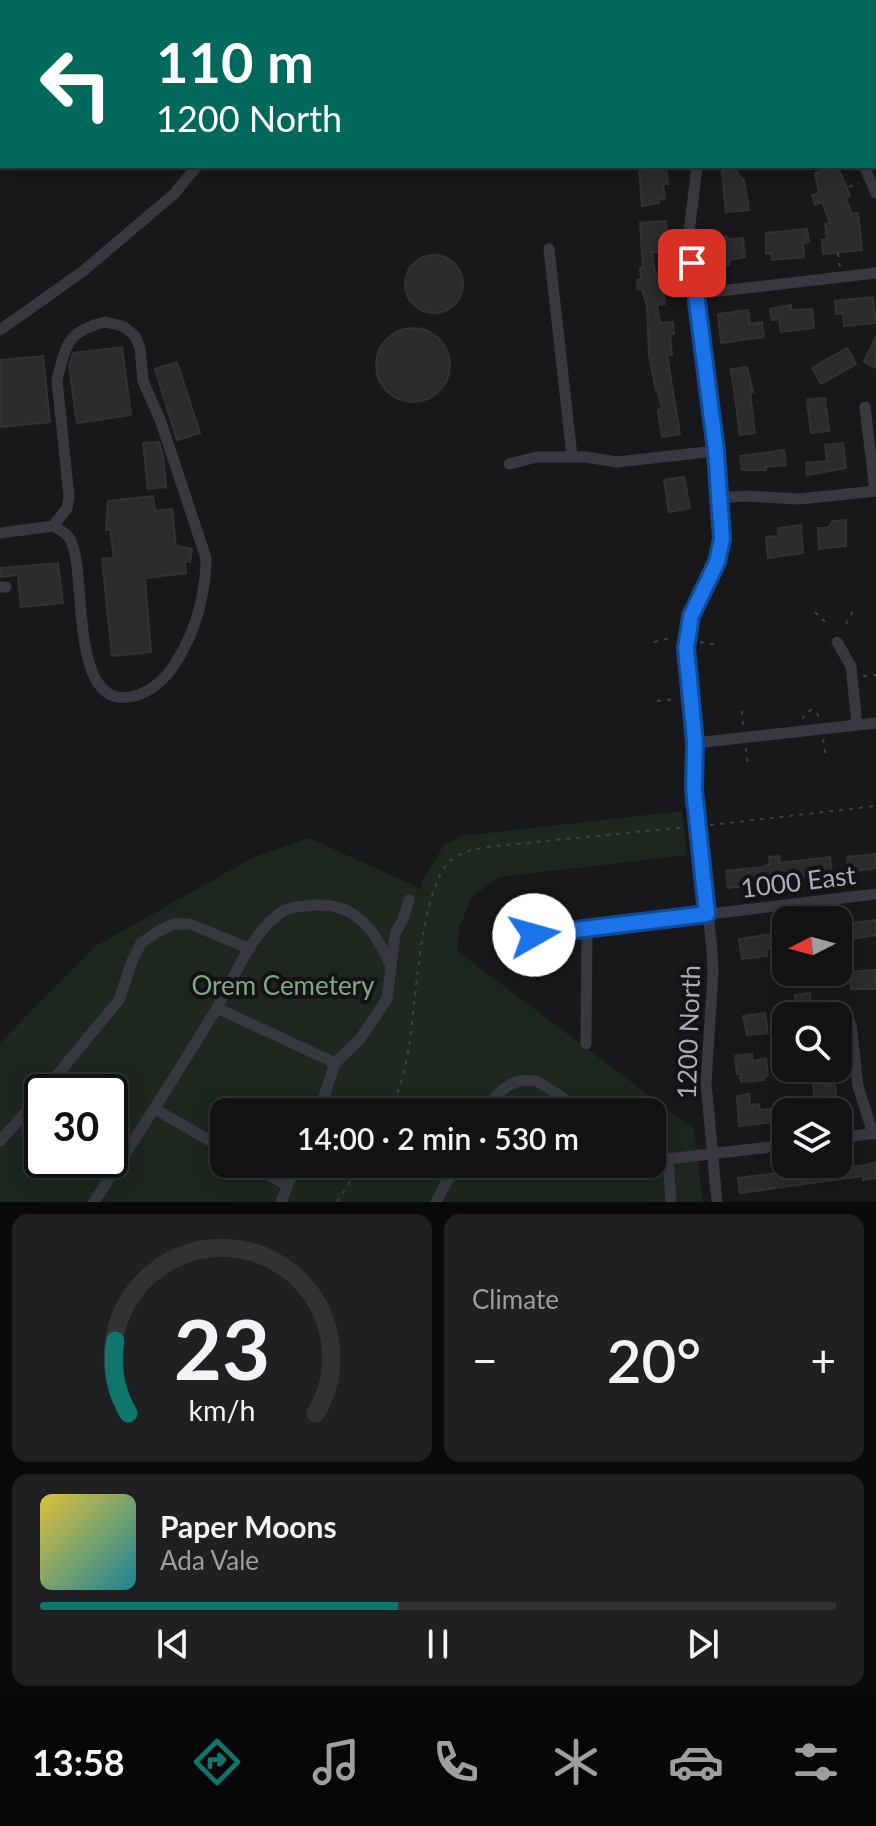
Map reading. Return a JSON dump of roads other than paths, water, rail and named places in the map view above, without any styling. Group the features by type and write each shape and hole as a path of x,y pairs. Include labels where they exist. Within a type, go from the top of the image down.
{"street":[{"path":"0,330 82,272 174,194 195,168"},
{"name":"1200 North","path":"697,168 689,233 716,451 720,550 691,616 686,659 695,743 696,816 713,973 706,1083 717,1202"},
{"path":"865,168 876,193"},
{"path":"549,249 572,456"},
{"path":"695,294 876,273"},
{"path":"0,533 53,526 62,517 69,497 57,380 66,343 90,325 105,322 123,326 135,336 140,348 143,381 161,422 206,558 206,573 188,640 159,685 127,698 119,698 98,686 88,657 75,553 65,533 53,526"},
{"path":"720,498 800,499 875,491 865,407"},
{"path":"509,464 537,457 572,456 617,462 716,451"},
{"path":"837,642 851,666 857,725"},
{"path":"695,743 876,723"},
{"name":"1000 East","path":"534,935 876,894"},
{"path":"324,1098 335,1063 360,1039 387,999 395,934 409,900"},
{"path":"94,1202 217,1008 239,963 268,924 286,909 319,904 356,913 380,940 391,967"},
{"path":"59,1074 119,1000 141,943 157,932 173,924 190,924 250,949"},
{"path":"586,1044 587,928"},
{"path":"217,1008 335,1063"},
{"path":"852,1033 858,1086 874,1133 852,1136"},
{"path":"492,1098 513,1083 535,1081 561,1098"},
{"path":"155,1109 210,1141"},
{"path":"0,1141 24,1114"},
{"path":"671,1202 668,1159 772,1147"},
{"path":"274,1178 286,1185"},
{"path":"281,1202 289,1178"},
{"path":"436,1202 449,1178"}],"park label":[{"name":"Orem Cemetery","path":"283,985"}]}
